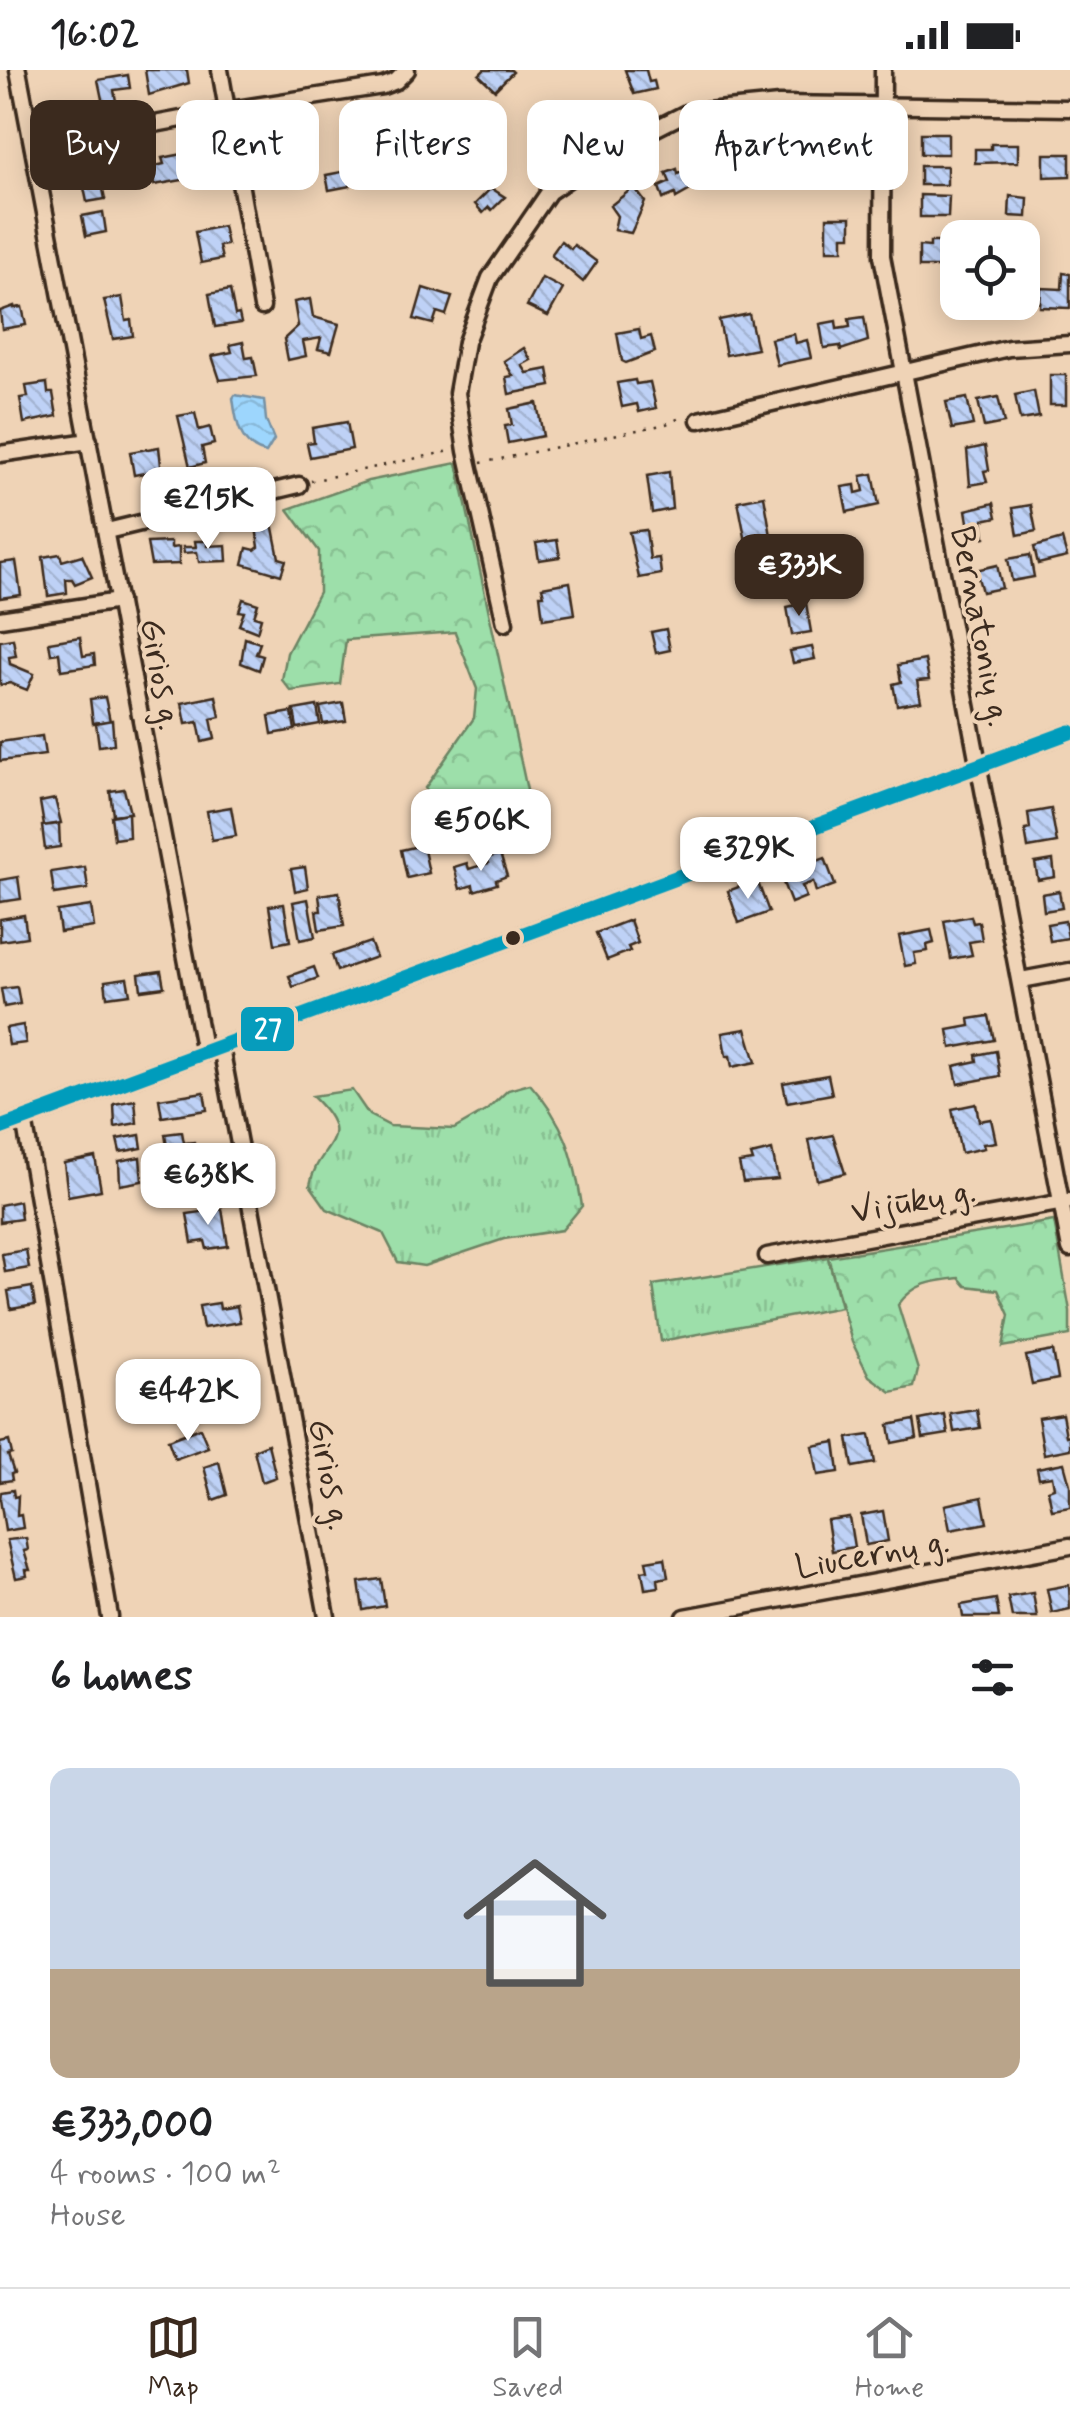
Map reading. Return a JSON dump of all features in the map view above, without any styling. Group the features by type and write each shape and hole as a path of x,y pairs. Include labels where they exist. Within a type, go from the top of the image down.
{"street":[{"name":"Girios g.","path":"18,70 30,132"},
{"path":"220,70 226,100"},
{"name":"Bernatonių g.","path":"882,100 883,70"},
{"path":"293,100 383,86 407,71"},
{"path":"908,107 1070,108"},
{"path":"505,624 457,393 466,342 490,278 548,192 607,153 679,117"},
{"name":"Girios g.","path":"41,190 204,1053"},
{"path":"242,190 262,307"},
{"name":"Bernatonių g.","path":"882,190 882,256 1066,1202 1070,1249"},
{"path":"699,420 1009,348 1070,344"},
{"path":"0,454 89,441"},
{"path":"107,531 299,485"},
{"path":"0,619 119,601"},
{"path":"0,1128 1070,732"},
{"path":"1021,980 1070,971"},
{"name":"Girios g.","path":"221,1046 327,1617"},
{"path":"24,1120 110,1617"},
{"name":"Vijūkų g.","path":"767,1256 1066,1202"},
{"name":"Liucernų g.","path":"685,1617 1070,1546"}],"path":[{"path":"470,465 666,424 682,417"},
{"path":"299,485 466,448"}],"green space":[{"path":"457,463 534,823 442,816 425,788 474,718 477,689 455,632 346,640 340,684 291,691 282,680 287,653 319,592 319,551 288,509 368,481"},
{"path":"530,1084 560,1126 575,1171 582,1206 562,1230 504,1239 424,1266 398,1262 383,1233 327,1209 310,1185 334,1133 326,1111 312,1096 352,1090 369,1115 390,1126 454,1129 487,1110 508,1090"},
{"path":"1054,1221 1070,1311 1070,1335 1003,1347 1009,1315 998,1290 966,1286 959,1278 932,1282 910,1292 898,1305 918,1370 914,1387 891,1392 869,1376 852,1342 828,1257"},
{"path":"828,1257 841,1307 661,1341 653,1285"}],"water":[{"path":"235,395 264,400 274,440 266,453 250,445 241,432"}],"building":[{"path":"145,70 187,70 189,83 149,95"},
{"path":"484,70 513,72 495,90 479,75"},
{"path":"625,70 646,70 656,89 634,94"},
{"path":"128,75 130,88 114,90 116,100 102,100 98,80"},
{"path":"921,133 948,133 948,154 921,154"},
{"path":"991,144 1018,144 1018,162 975,163 975,149 991,149"},
{"path":"1044,154 1070,154 1070,176 1044,177"},
{"path":"176,155 176,181 156,185 156,166 164,164 162,158"},
{"path":"920,166 947,166 947,185 920,185"},
{"path":"677,169 679,190 690,190 676,198 675,194 663,199 659,187 670,182 666,173"},
{"path":"339,173 339,188 329,190 326,175"},
{"path":"84,190 103,190 105,199 87,202"},
{"path":"489,190 505,197 483,213 475,204"},
{"path":"630,190 636,190 645,202 631,233 614,230 617,216 610,206"},
{"path":"920,195 949,196 948,217 920,217"},
{"path":"1010,196 1028,198 1027,217 1009,216"},
{"path":"103,212 106,232 86,236 82,216"},
{"path":"827,217 851,217 851,236 843,236 843,250 827,250"},
{"path":"223,226 227,245 219,246 222,259 201,263 195,232"},
{"path":"561,241 571,249 574,245 597,262 583,282 551,255"},
{"path":"930,242 940,242 940,267 919,267 919,246 930,247"},
{"path":"1063,273 1070,274 1070,308 1040,307 1041,288 1062,289"},
{"path":"542,278 563,289 548,316 527,306"},
{"path":"423,288 452,297 446,315 437,312 433,324 414,319"},
{"path":"230,290 235,315 239,314 241,323 215,327 209,294"},
{"path":"122,297 133,336 113,339 104,300"},
{"path":"310,299 313,317 339,324 331,352 318,349 321,338 303,341 306,356 288,360 284,339 298,326 294,302"},
{"path":"22,307 26,325 2,329 0,311"},
{"path":"749,314 757,349 726,355 719,320"},
{"path":"864,317 868,341 841,350 840,346 824,348 820,324 836,321 837,329 850,327 849,319"},
{"path":"639,329 641,339 651,336 655,352 626,363 622,361 617,333"},
{"path":"794,334 796,343 807,340 811,358 777,365 771,339"},
{"path":"243,342 246,358 253,357 257,376 220,380 212,356 232,352 230,345"},
{"path":"524,348 531,360 522,365 527,373 548,369 551,386 509,394 506,377 513,376 504,361"},
{"path":"1050,375 1066,375 1066,405 1050,405"},
{"path":"635,380 636,384 650,382 656,408 639,412 637,404 622,407 617,383"},
{"path":"47,383 57,416 24,423 20,398 28,397 26,386"},
{"path":"1034,391 1039,417 1020,420 1015,395"},
{"path":"998,397 1004,423 984,427 978,401"},
{"path":"967,398 973,425 952,429 946,402"},
{"path":"537,403 543,436 508,443 505,426 512,425 509,409"},
{"path":"195,413 199,430 210,427 214,444 202,447 205,463 190,467 178,416"},
{"path":"347,422 352,449 310,457 307,443 314,442 312,428"},
{"path":"985,446 987,482 970,485 967,450"},
{"path":"159,447 161,465 171,469 174,484 158,487 155,471 134,475 130,452"},
{"path":"669,472 672,509 652,513 647,476"},
{"path":"873,474 879,505 847,512 842,487 855,485 856,493 864,491 861,476"},
{"path":"764,496 773,547 748,552 738,501"},
{"path":"994,503 997,517 983,520 985,537 971,540 966,510"},
{"path":"1031,505 1036,531 1018,535 1013,508"},
{"path":"272,523 279,558 286,560 281,575 243,564 247,548 259,547 256,527"},
{"path":"646,530 650,559 659,558 661,574 639,578 629,532"},
{"path":"1062,539 1067,557 1038,564 1034,547"},
{"path":"557,540 560,557 539,560 536,543"},
{"path":"195,541 207,541 207,546 226,545 227,561 199,562 197,552 184,553 183,547 196,547"},
{"path":"171,542 171,548 179,547 179,564 151,565 147,543"},
{"path":"60,554 62,561 82,555 92,577 75,584 66,579 67,593 48,596 43,557"},
{"path":"1030,555 1034,577 1012,581 1008,559"},
{"path":"16,561 21,595 0,598 0,563"},
{"path":"798,562 804,591 786,595 779,566"},
{"path":"997,565 1002,588 982,592 976,570"},
{"path":"570,582 575,614 543,619 542,587"},
{"path":"243,599 258,604 254,616 261,618 257,632 239,625"},
{"path":"806,603 811,632 792,635 787,607"},
{"path":"666,629 670,650 656,653 651,632"},
{"path":"80,637 83,656 94,654 95,665 61,670 59,653 51,654 49,642"},
{"path":"245,638 260,643 256,654 263,656 259,670 241,663"},
{"path":"13,639 16,656 9,657 10,664 34,674 27,690 10,683 0,685 0,641"},
{"path":"812,647 815,659 793,663 790,651"},
{"path":"925,660 929,680 917,681 921,701 897,705 893,684 901,682 898,665"},
{"path":"216,696 220,717 211,719 215,739 202,742 198,722 186,724 182,703"},
{"path":"105,697 110,721 93,723 90,699"},
{"path":"343,703 346,721 323,724 320,707"},
{"path":"317,706 320,724 297,728 294,710"},
{"path":"292,712 295,730 272,734 269,716"},
{"path":"112,720 114,744 99,746 96,723"},
{"path":"42,736 45,755 0,761 0,742"},
{"path":"124,789 130,813 113,815 110,791"},
{"path":"55,799 61,823 44,826 40,802"},
{"path":"231,807 236,836 212,840 207,811"},
{"path":"1051,809 1057,843 1028,848 1028,813"},
{"path":"128,813 129,837 114,839 111,816"},
{"path":"59,824 60,847 45,849 42,826"},
{"path":"423,845 429,873 407,878 401,850"},
{"path":"500,854 507,876 496,880 497,884 474,891 473,885 460,889 454,867 467,863 469,869 489,863 487,858"},
{"path":"825,858 835,885 816,892 813,882 802,886 806,897 791,903 780,875"},
{"path":"1053,860 1055,877 1038,880 1035,863"},
{"path":"85,867 88,889 54,894 51,872"},
{"path":"305,867 308,888 295,891 291,869"},
{"path":"18,877 21,899 0,902 0,880"},
{"path":"757,880 769,912 739,923 728,891"},
{"path":"1059,891 1062,908 1044,911 1042,894"},
{"path":"339,892 344,926 319,930 319,895"},
{"path":"308,899 315,937 300,940 293,902"},
{"path":"284,904 290,941 275,944 269,906"},
{"path":"91,906 94,927 60,932 57,911"},
{"path":"24,915 27,937 0,941 0,919"},
{"path":"971,916 973,923 979,922 982,940 969,942 972,955 951,959 944,921"},
{"path":"630,920 638,943 628,947 630,951 607,960 596,933"},
{"path":"1065,921 1068,938 1050,941 1047,924"},
{"path":"931,930 934,943 927,945 928,951 914,953 916,964 905,966 899,936"},
{"path":"370,942 376,957 337,971 332,955"},
{"path":"314,967 318,978 293,987 289,976"},
{"path":"161,971 164,987 141,990 139,974"},
{"path":"127,978 130,994 107,997 105,981"},
{"path":"17,987 20,1004 4,1007 1,989"},
{"path":"989,1016 994,1040 951,1048 948,1030 970,1026 969,1019"},
{"path":"23,1025 26,1043 9,1045 6,1028"},
{"path":"746,1029 756,1062 732,1067 722,1033"},
{"path":"996,1051 1000,1076 958,1084 954,1066 977,1061 976,1055"},
{"path":"828,1075 832,1094 787,1102 783,1083"},
{"path":"204,1092 207,1110 162,1117 159,1099"},
{"path":"135,1100 137,1123 115,1127 114,1104"},
{"path":"976,1104 979,1121 991,1119 996,1142 961,1153 952,1109"},
{"path":"182,1132 184,1143 194,1142 196,1156 189,1157 191,1169 171,1172 165,1134"},
{"path":"140,1135 142,1148 120,1152 117,1139"},
{"path":"833,1135 845,1173 817,1180 809,1140"},
{"path":"772,1150 778,1179 743,1182 739,1163 753,1161 751,1155"},
{"path":"95,1157 101,1190 68,1196 64,1163"},
{"path":"140,1157 142,1181 120,1185 119,1161"},
{"path":"19,1201 21,1219 0,1222 0,1205"},
{"path":"222,1209 228,1246 207,1249 205,1241 192,1243 187,1214"},
{"path":"26,1250 29,1268 5,1272 2,1254"},
{"path":"32,1287 35,1305 11,1309 8,1291"},
{"path":"219,1303 220,1309 237,1306 240,1322 203,1328 199,1306"},
{"path":"1053,1351 1058,1379 1032,1384 1026,1356"},
{"path":"977,1410 980,1428 954,1432 951,1414"},
{"path":"1062,1414 1066,1436 1070,1435 1070,1449 1044,1454 1038,1418"},
{"path":"945,1415 948,1434 923,1438 920,1420"},
{"path":"914,1420 917,1438 892,1443 889,1425"},
{"path":"200,1428 208,1447 175,1459 168,1440"},
{"path":"870,1435 875,1463 853,1467 848,1438"},
{"path":"9,1441 12,1454 8,1455 14,1473 12,1480 0,1482 0,1443"},
{"path":"835,1442 839,1472 818,1475 813,1446"},
{"path":"268,1444 276,1477 262,1482 254,1450"},
{"path":"219,1462 227,1495 213,1500 204,1467"},
{"path":"1064,1463 1070,1507 1052,1510 1048,1490 1054,1488 1052,1476 1039,1478 1037,1468"},
{"path":"13,1490 14,1497 18,1496 17,1516 21,1515 23,1528 5,1531 1,1492"},
{"path":"982,1497 987,1523 950,1530 945,1505"},
{"path":"883,1511 888,1541 866,1545 861,1515"},
{"path":"849,1517 854,1547 832,1551 827,1520"},
{"path":"26,1538 28,1550 24,1551 30,1570 26,1570 27,1576 16,1578 7,1540"},
{"path":"665,1558 668,1577 658,1579 659,1587 645,1589 642,1571 648,1570 646,1561"},
{"path":"381,1579 385,1606 363,1610 359,1582"},
{"path":"1069,1585 1070,1609 1052,1613 1047,1589"},
{"path":"1033,1593 1037,1617 1012,1617 1008,1597"},
{"path":"996,1599 999,1617 963,1617 961,1605"}],"transit line":[{"name":"27","path":"0,1128 1070,732"}]}
